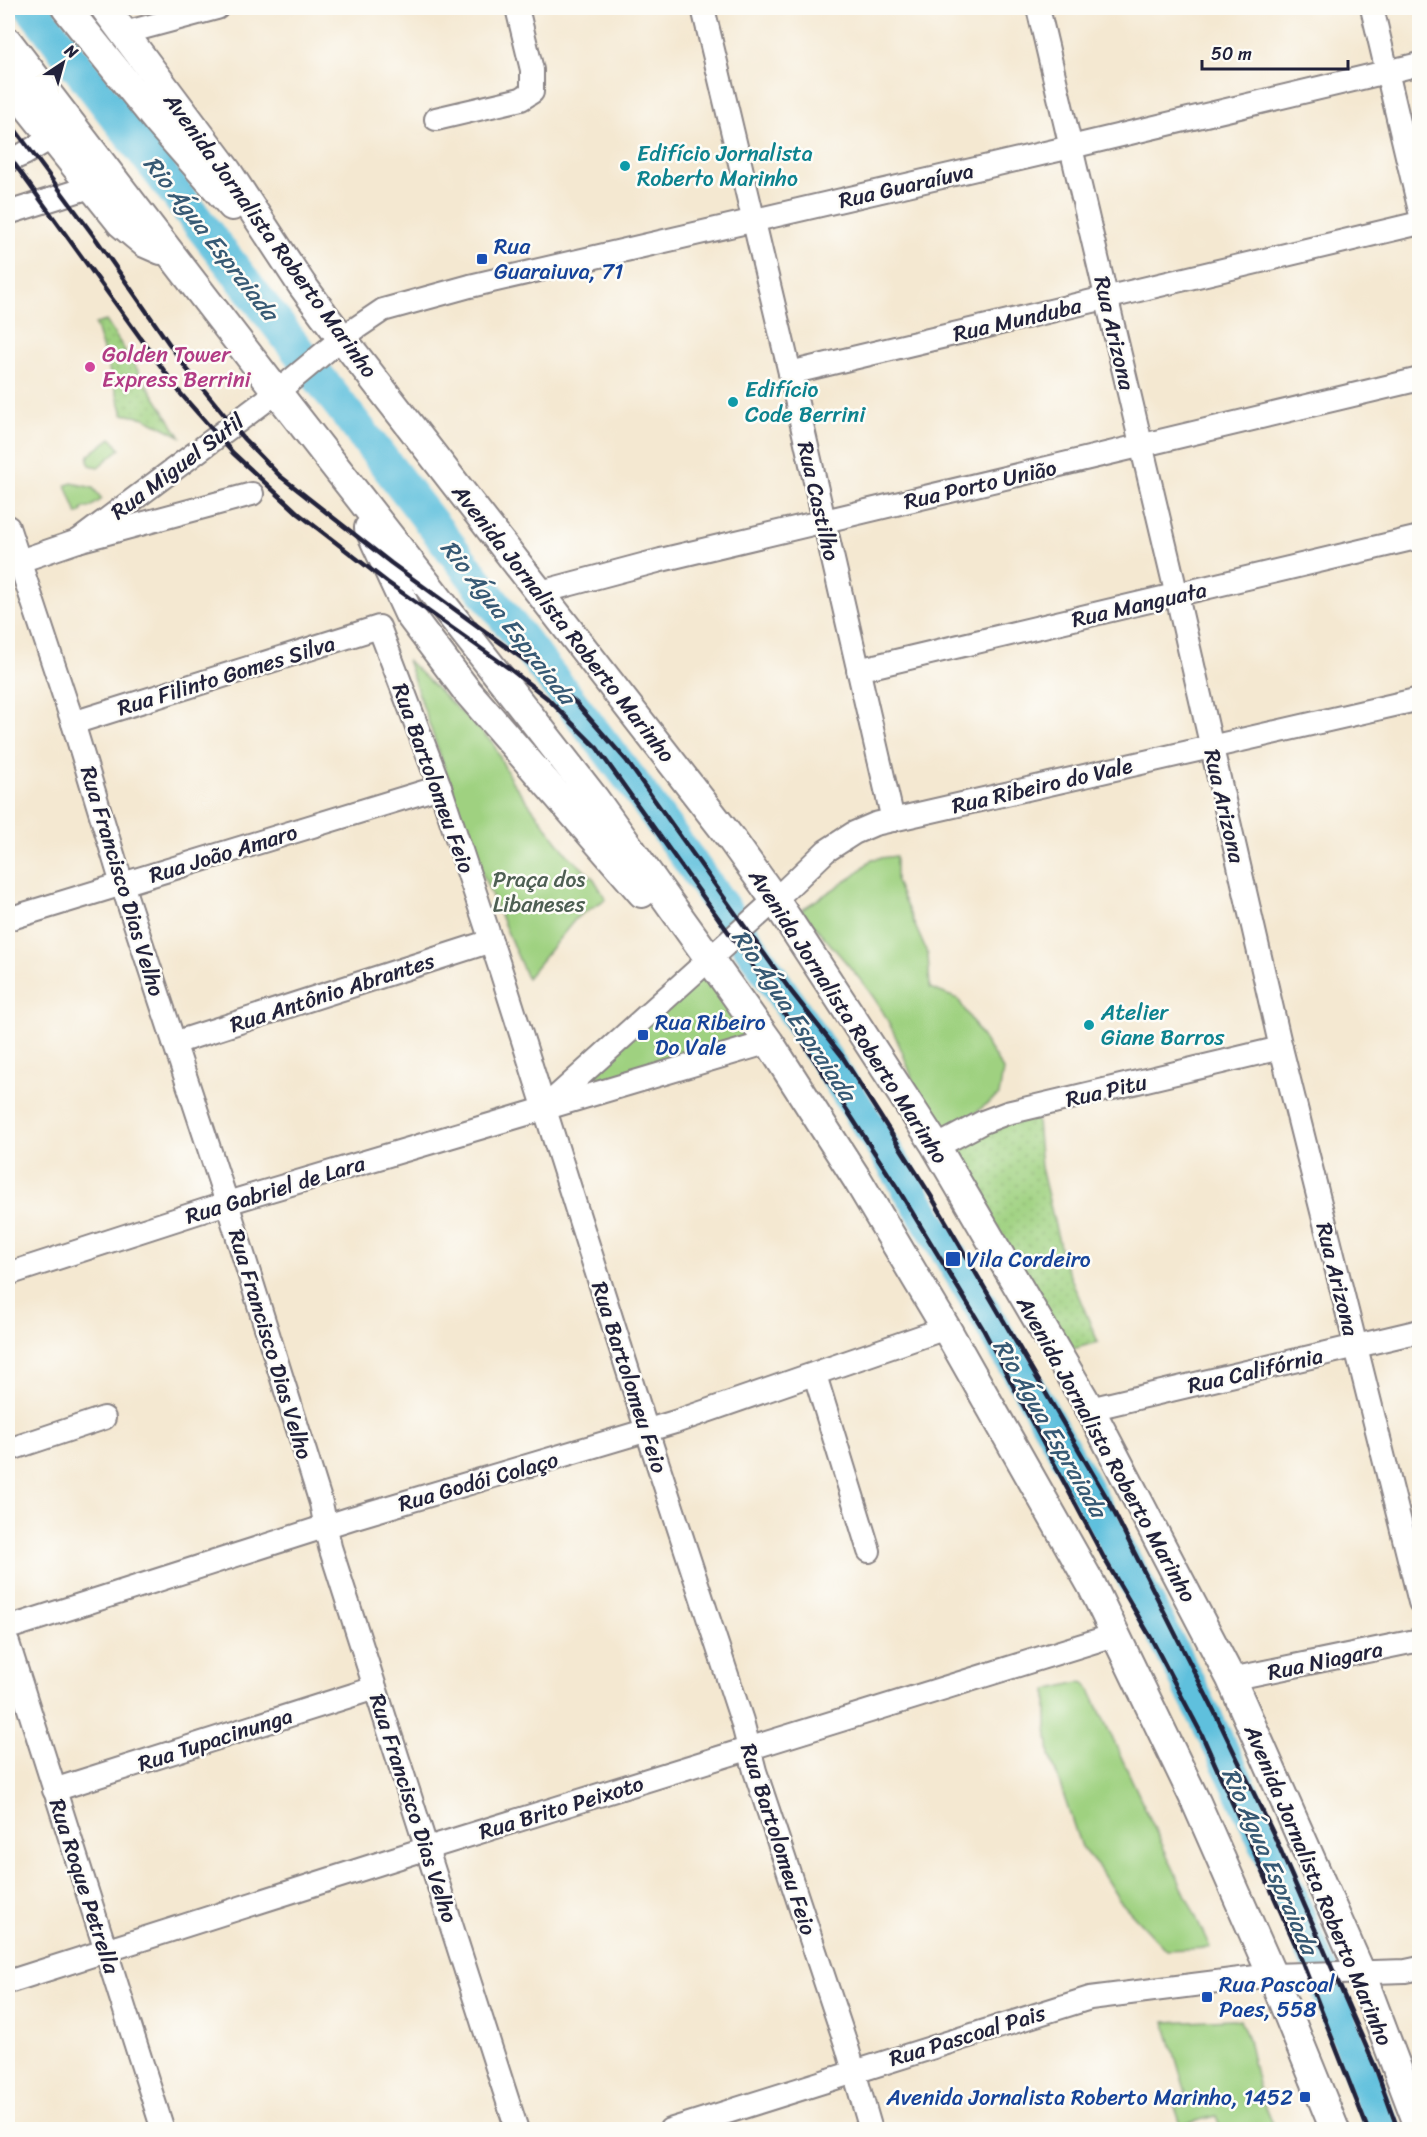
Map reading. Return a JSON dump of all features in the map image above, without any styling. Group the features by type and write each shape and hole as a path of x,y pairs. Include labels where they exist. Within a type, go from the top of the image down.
{"main road":[{"path":"66,8 158,122 302,285"},
{"name":"Avenida Jornalista Roberto Marinho","path":"105,8 227,171 302,285 334,345 541,592 732,840 766,907 936,1147 1090,1409 1231,1679 1419,2129"},
{"path":"8,42 102,182"},
{"path":"8,82 51,138 102,182 174,255 286,385 348,483 594,798 717,950 769,1042 857,1179 946,1328 1092,1586 1282,1975 1335,2130"}],"street":[{"path":"124,33 217,8"},
{"path":"436,119 521,99 532,92 532,70 517,8"},
{"name":"Rua Castilho","path":"703,8 893,820"},
{"name":"Rua Arizona","path":"1038,8 1281,1048 1419,1602"},
{"path":"1372,8 1419,211"},
{"name":"Rua Guaraíuva","path":"286,385 334,345 383,310 412,301 1419,64"},
{"path":"8,161 51,138"},
{"path":"8,213 102,182"},
{"name":"Rua Munduba","path":"790,373 1419,223"},
{"name":"Rua Porto União","path":"541,592 661,560 1419,379"},
{"name":"Rua Miguel Sutil","path":"78,541 286,385"},
{"name":"Rua Miguel Sutil","path":"13,563 78,541 252,494"},
{"name":"Rua Francisco Dias Velho","path":"8,527 13,563 73,723 122,884 227,1203 321,1503 330,1547 517,2130"},
{"name":"Rua Manguata","path":"858,670 1419,537"},
{"name":"Rua Filinto Gomes Silva","path":"73,723 379,627"},
{"name":"Rua Bartolomeu Feio","path":"379,627 440,787 491,941 871,2130"},
{"name":"Rua Ribeiro do Vale","path":"717,950 826,851 854,833 875,824 1419,699"},
{"name":"Rua João Amaro","path":"8,919 440,787"},
{"name":"Rua Antônio Abrantes","path":"174,1043 491,941"},
{"name":"Rua Gabriel de Lara","path":"544,1108 717,950"},
{"name":"Rua Gabriel de Lara","path":"8,1274 227,1203 769,1042"},
{"name":"Rua Pitu","path":"936,1147 983,1122 1007,1113 1281,1048"},
{"name":"Rua Godói Colaço","path":"8,1628 352,1518 647,1431 946,1328"},
{"name":"Rua Califórnia","path":"1090,1409 1419,1331"},
{"path":"815,1375 869,1551"},
{"path":"8,1450 104,1418"},
{"name":"Rua Brito Peixoto","path":"8,1982 428,1848 1115,1635"},
{"name":"Rua Niagara","path":"1231,1679 1419,1640"},
{"name":"Rua Roque Petrella","path":"8,1643 163,2130"},
{"name":"Rua Tupacinunga","path":"54,1790 375,1688"},
{"name":"Rua Pascoal Pais","path":"670,2130 1090,1998 1282,1975 1406,1971 1419,1968"}],"green space":[{"path":"106,321 180,436 145,418 123,414 95,324"},
{"path":"111,438 120,449 98,467 90,465 89,455"},
{"path":"72,483 93,488 102,499 89,508 83,508 81,513 77,514 66,485"},
{"name":"Praça dos Libaneses","path":"407,660 493,743 511,780 567,854 594,879 606,899 577,917 527,978 476,859"},
{"path":"896,856 896,882 928,955 930,988 958,999 1003,1070 999,1095 934,1143 907,1064 880,1008 861,981 801,910 854,876 872,859"},
{"path":"708,960 765,1041 550,1105"},
{"path":"1028,1113 1037,1121 1041,1167 1063,1259 1098,1342 1061,1352 952,1145"},
{"path":"1079,1682 1085,1683 1089,1688 1210,1947 1208,1948 1166,1950 1119,1900 1099,1868 1081,1847 1050,1755 1047,1727 1047,1690"},
{"path":"1240,2020 1246,2034 1257,2080 1275,2129 1221,2129 1216,2116 1181,2125 1172,2098 1186,2093 1165,2022"}],"waterway":[{"name":"Rio Água Espraiada","path":"32,8 631,780 767,970 873,1132 994,1329 1109,1532 1163,1634 1281,1876 1384,2130"}],"railway":[{"path":"8,120 96,239 186,368 244,439 280,476 391,563 534,667 576,703 626,760 790,990 842,1056 931,1196 1108,1500 1273,1833 1376,2069 1398,2130"},
{"path":"8,155 181,394 233,453 299,514 387,582 547,698 597,748 766,985 898,1189 983,1329 1104,1558 1151,1638 1202,1735 1296,1946 1368,2130"}],"place":[{"name":"Edifício Jornalista Roberto Marinho","path":"625,166"},
{"name":"Rua Guaraiuva, 71","path":"482,259"},
{"name":"Golden Tower Express Berrini","path":"90,367"},
{"name":"Edifício Code Berrini","path":"733,402"},
{"name":"Atelier Giane Barros","path":"1089,1025"},
{"name":"Rua Ribeiro Do Vale","path":"643,1035"},
{"name":"Vila Cordeiro","path":"953,1259"},
{"name":"Rua Pascoal Paes, 558","path":"1207,1997"},
{"name":"Avenida Jornalista Roberto Marinho, 1452","path":"1305,2097"}]}
